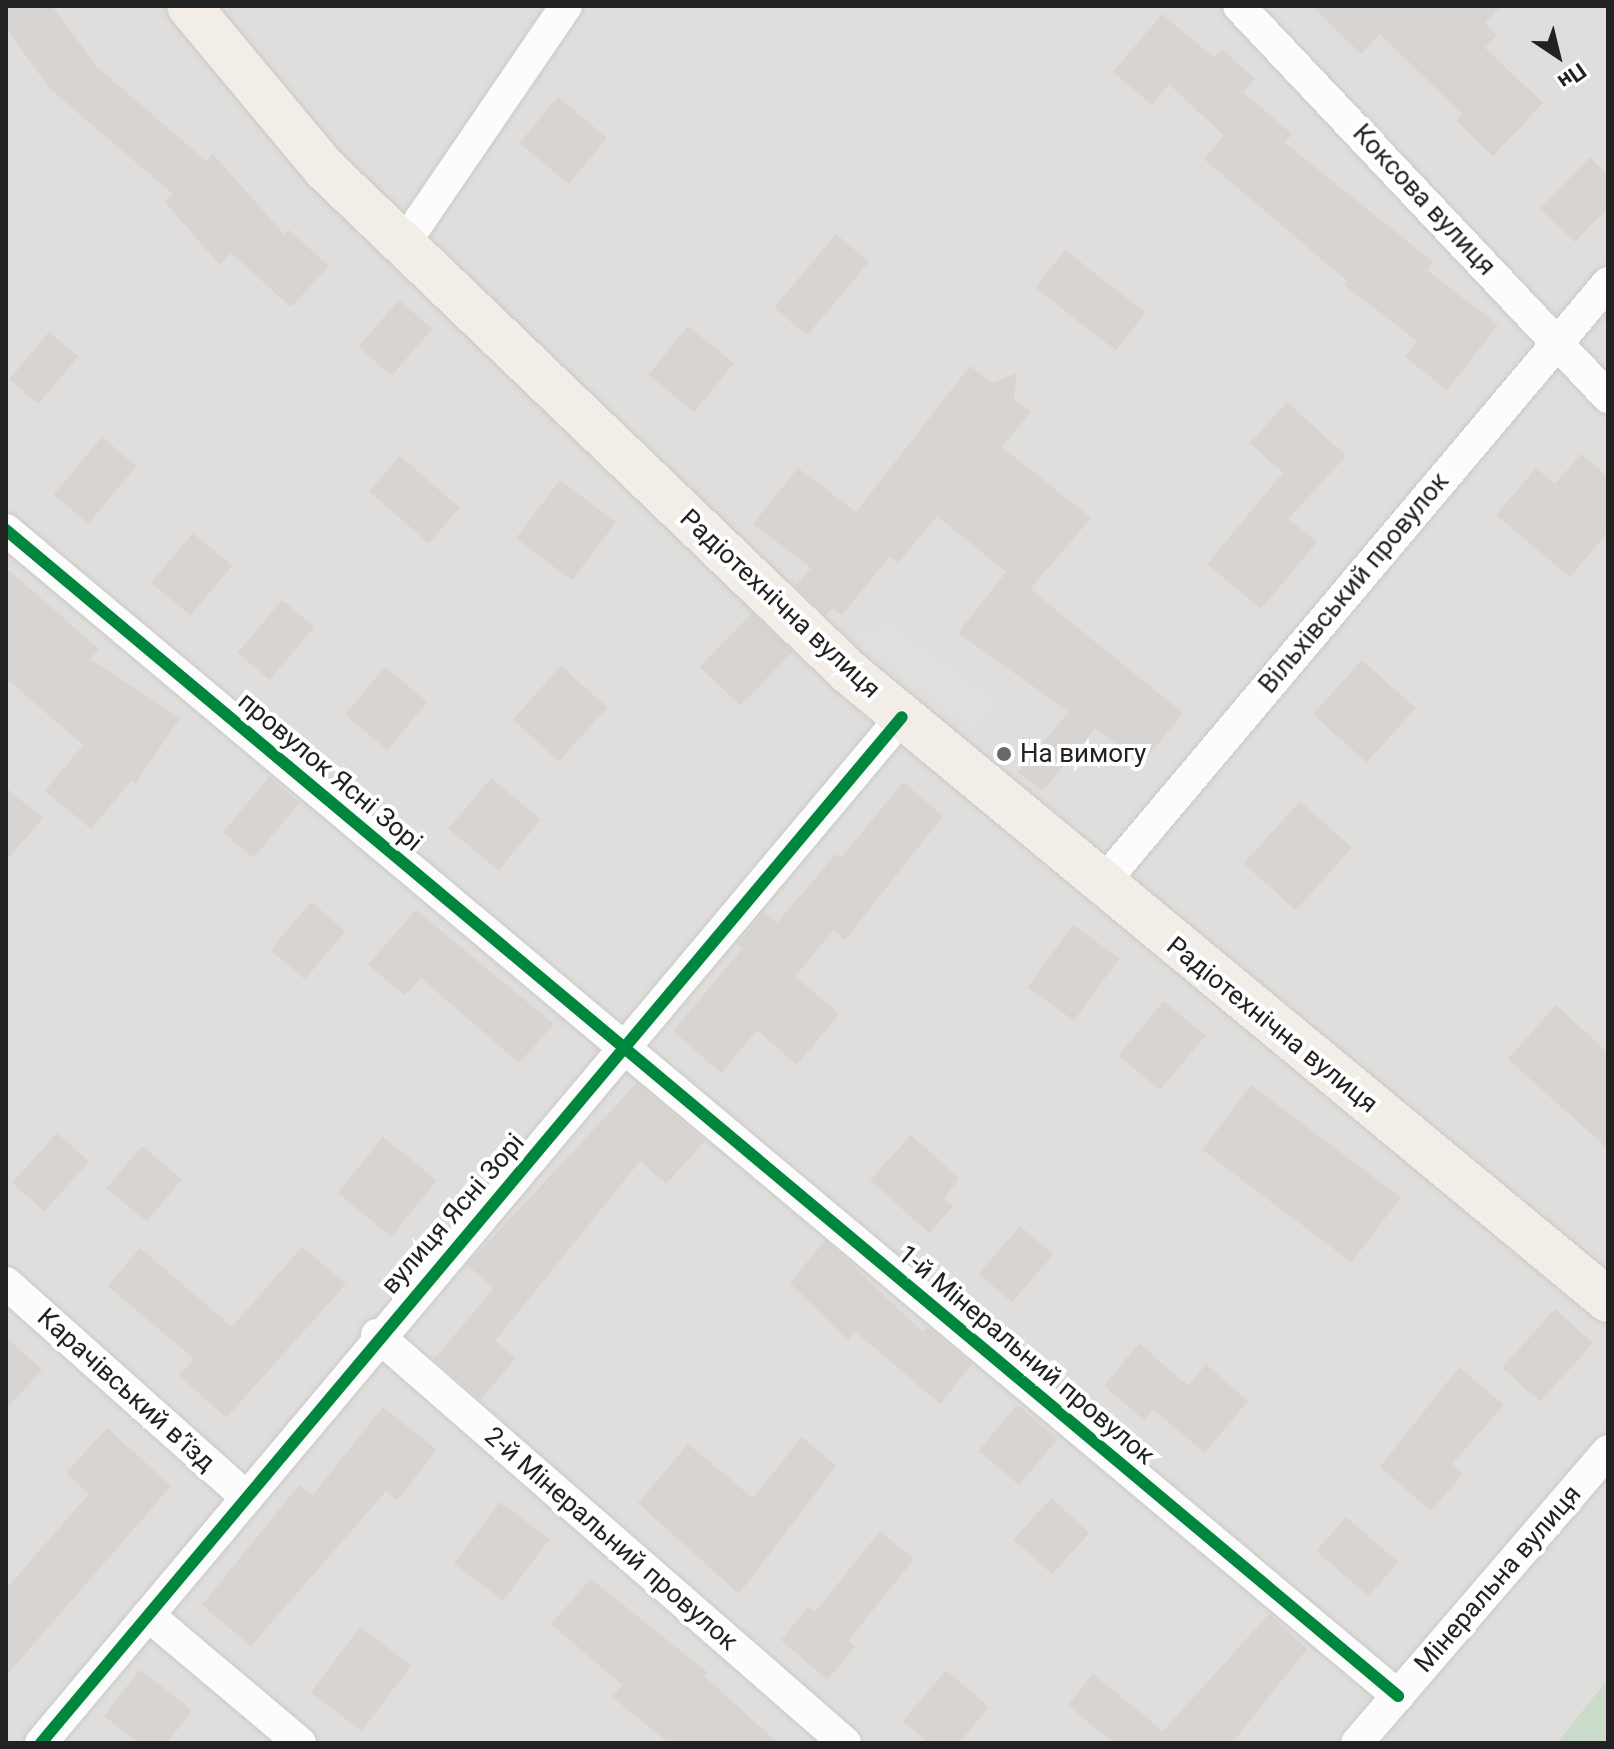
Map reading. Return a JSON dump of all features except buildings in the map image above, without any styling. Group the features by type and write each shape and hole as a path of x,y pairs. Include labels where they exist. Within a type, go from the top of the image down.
{"main road":[{"name":"Радіотехнічна вулиця","path":"199,10 325,169 902,717 1101,885 1608,1300"}],"street":[{"path":"403,245 566,6"},
{"name":"Коксова вулиця","path":"1239,6 1608,397"},
{"name":"Вільхівський провулок","path":"1101,885 1608,283"},
{"name":"провулок Ясні Зорі","path":"6,530 625,1047"},
{"name":"вулиця Ясні Зорі","path":"41,1743 247,1498 377,1335 625,1047 902,717"},
{"name":"1-й Мінеральний провулок","path":"625,1047 1398,1696"},
{"name":"Карачівський в’їзд","path":"6,1283 247,1498"},
{"name":"2-й Мінеральний провулок","path":"377,1335 845,1743"},
{"name":"Мінеральна вулиця","path":"1357,1743 1608,1451"},
{"path":"148,1615 300,1743"}],"shaded area":[{"path":"6,6 1608,6 1608,1743 6,1743"},
{"path":"892,626 997,703 975,731 858,640 858,632"}],"green space":[{"path":"1608,1679 1608,1743 1557,1743"}],"cycle path":[{"path":"6,530 1398,1696"},
{"path":"41,1743 902,717"}],"place":[{"name":"На вимогу","path":"1004,754"}]}
